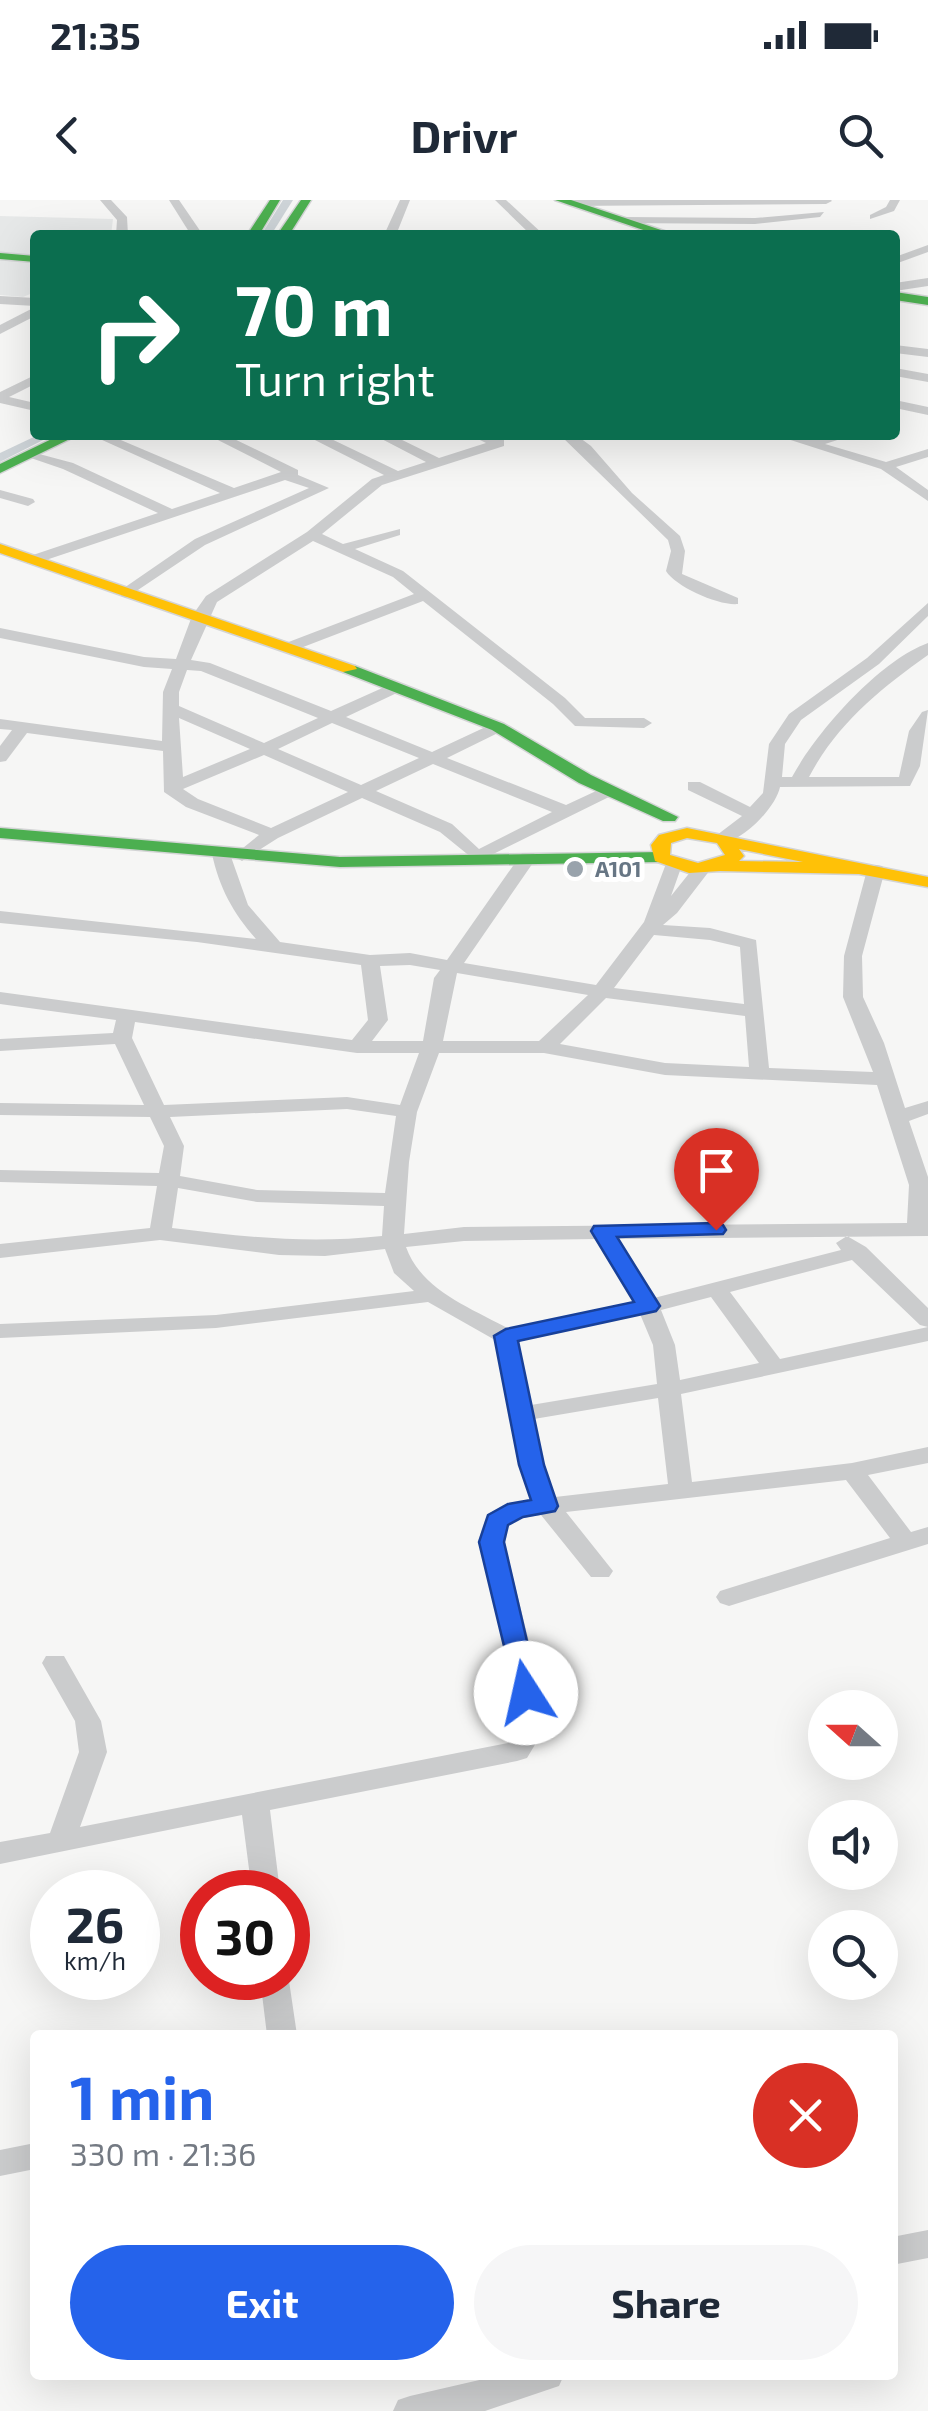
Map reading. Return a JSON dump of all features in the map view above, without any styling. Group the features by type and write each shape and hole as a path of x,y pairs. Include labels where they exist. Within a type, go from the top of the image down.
{"main road":[{"path":"255,230 274,200"},
{"path":"286,230 306,200"},
{"path":"536,200 632,228"},
{"path":"565,202 632,228"},
{"path":"0,256 30,259"},
{"path":"900,293 928,299"},
{"path":"0,448 34,443"},
{"path":"0,469 34,443"},
{"path":"1,549 292,646 498,727 672,827 928,882"},
{"path":"667,861 660,845 672,827"},
{"path":"0,833 96,838 232,855 372,862 528,858 667,861 712,868 786,864 867,870"},
{"path":"712,868 735,856 720,838"}],"street":[{"path":"105,200 122,219 122,230"},
{"path":"174,200 195,230"},
{"path":"392,230 405,200"},
{"path":"500,200 533,230"},
{"path":"874,218 890,209 895,200"},
{"path":"565,202 824,205"},
{"path":"632,228 755,220 824,205"},
{"path":"781,230 824,205"},
{"path":"900,259 928,248"},
{"path":"900,290 928,282"},
{"path":"0,300 30,302"},
{"path":"0,330 30,315"},
{"path":"900,350 928,353"},
{"path":"900,373 928,378"},
{"path":"0,398 30,382"},
{"path":"0,398 30,406"},
{"path":"900,406 928,414"},
{"path":"905,422 928,414"},
{"path":"110,440 233,493"},
{"path":"32,560 293,472 225,440"},
{"path":"323,440 395,474"},
{"path":"392,440 439,463"},
{"path":"170,788 175,776 169,708 180,664 211,599 312,535 377,482 499,443 491,440"},
{"path":"572,440 675,539 676,578 733,601"},
{"path":"796,440 886,466 928,497"},
{"path":"807,444 824,440"},
{"path":"34,443 68,466 169,513"},
{"path":"886,466 928,453"},
{"path":"126,593 200,542 322,488 286,476"},
{"path":"0,494 28,502"},
{"path":"310,494 352,506"},
{"path":"333,520 377,538"},
{"path":"341,550 395,532"},
{"path":"312,535 398,574 559,701 581,723 644,724"},
{"path":"292,646 426,595"},
{"path":"720,838 754,814 770,794 777,744 796,717 874,661 928,608"},
{"path":"0,633 144,662 204,666 568,812"},
{"path":"798,782 808,760 860,700 928,648"},
{"path":"170,788 234,764 395,688"},
{"path":"169,708 446,828 477,858 609,790"},
{"path":"773,782 904,782 911,774 911,745 919,722 928,714"},
{"path":"0,724 173,747"},
{"path":"274,947 247,920 224,878 232,855 498,727"},
{"path":"0,757 22,728"},
{"path":"694,786 754,814"},
{"path":"170,788 192,803 272,834"},
{"path":"528,858 444,978 432,1046 407,1112 393,1241 402,1268 431,1296 506,1336 648,1306 858,1252"},
{"path":"651,926 667,861"},
{"path":"544,1047 574,1026 651,926 712,868"},
{"path":"0,1251 160,1233 279,1248 324,1249 464,1234 922,1228 920,1185 853,997 853,956 867,870"},
{"path":"0,917 370,961 410,959 603,992 752,1011"},
{"path":"651,926 749,944 759,1072"},
{"path":"356,1047 378,1020 370,961"},
{"path":"0,998 356,1047 544,1047 664,1069 885,1079"},
{"path":"126,1016 122,1038 174,1146 160,1233"},
{"path":"0,1044 122,1038"},
{"path":"0,1109 158,1111 347,1103 407,1112"},
{"path":"898,1118 928,1106"},
{"path":"0,1176 171,1180 204,1190 257,1196 396,1200"},
{"path":"829,1228 928,1320"},
{"path":"602,1231 648,1306 664,1345 681,1493"},
{"path":"715,1286 775,1368"},
{"path":"0,1331 132,1329 352,1308 431,1296"},
{"path":"520,1414 671,1389 928,1334"},
{"path":"506,1336 520,1414 546,1506 600,1571"},
{"path":"0,1853 517,1750 532,1728 492,1542 497,1520 517,1510 852,1471 928,1455"},
{"path":"729,1597 916,1538 852,1471"},
{"path":"55,1662 88,1721 93,1752 61,1841"},
{"path":"256,1805 263,1870"},
{"path":"278,2000 281,2030"},
{"path":"0,2163 30,2157"},
{"path":"898,2250 928,2244"},
{"path":"410,2411 482,2397 532,2380"}],"shaded area":[{"path":"0,216 113,219 112,230 30,230 30,255 0,252"},
{"path":"0,257 30,260 30,294 0,295"}],"waterway":[{"path":"269,230 288,200"},
{"path":"0,458 37,440"}],"traffic: fast":[{"path":"256,230 275,200"},
{"path":"286,230 306,200"},
{"path":"560,200 654,230"},
{"path":"0,256 30,259"},
{"path":"900,297 928,301"},
{"path":"0,469 61,440"},
{"path":"349,669 498,727 585,779 669,817"},
{"path":"0,833 340,862 661,857"}],"traffic: slow":[{"path":"0,548 349,669"},
{"path":"687,833 723,839 735,856 717,866 698,869 679,866 661,857 660,845 665,839 687,833"},
{"path":"723,866 859,869 727,841"},
{"path":"859,869 928,882"}],"place":[{"name":"A101","path":"575,869"}],"route":[{"path":"526,1693 492,1542 497,1520 517,1510 546,1506 532,1465 506,1336 648,1306 602,1231 716,1230"}]}
